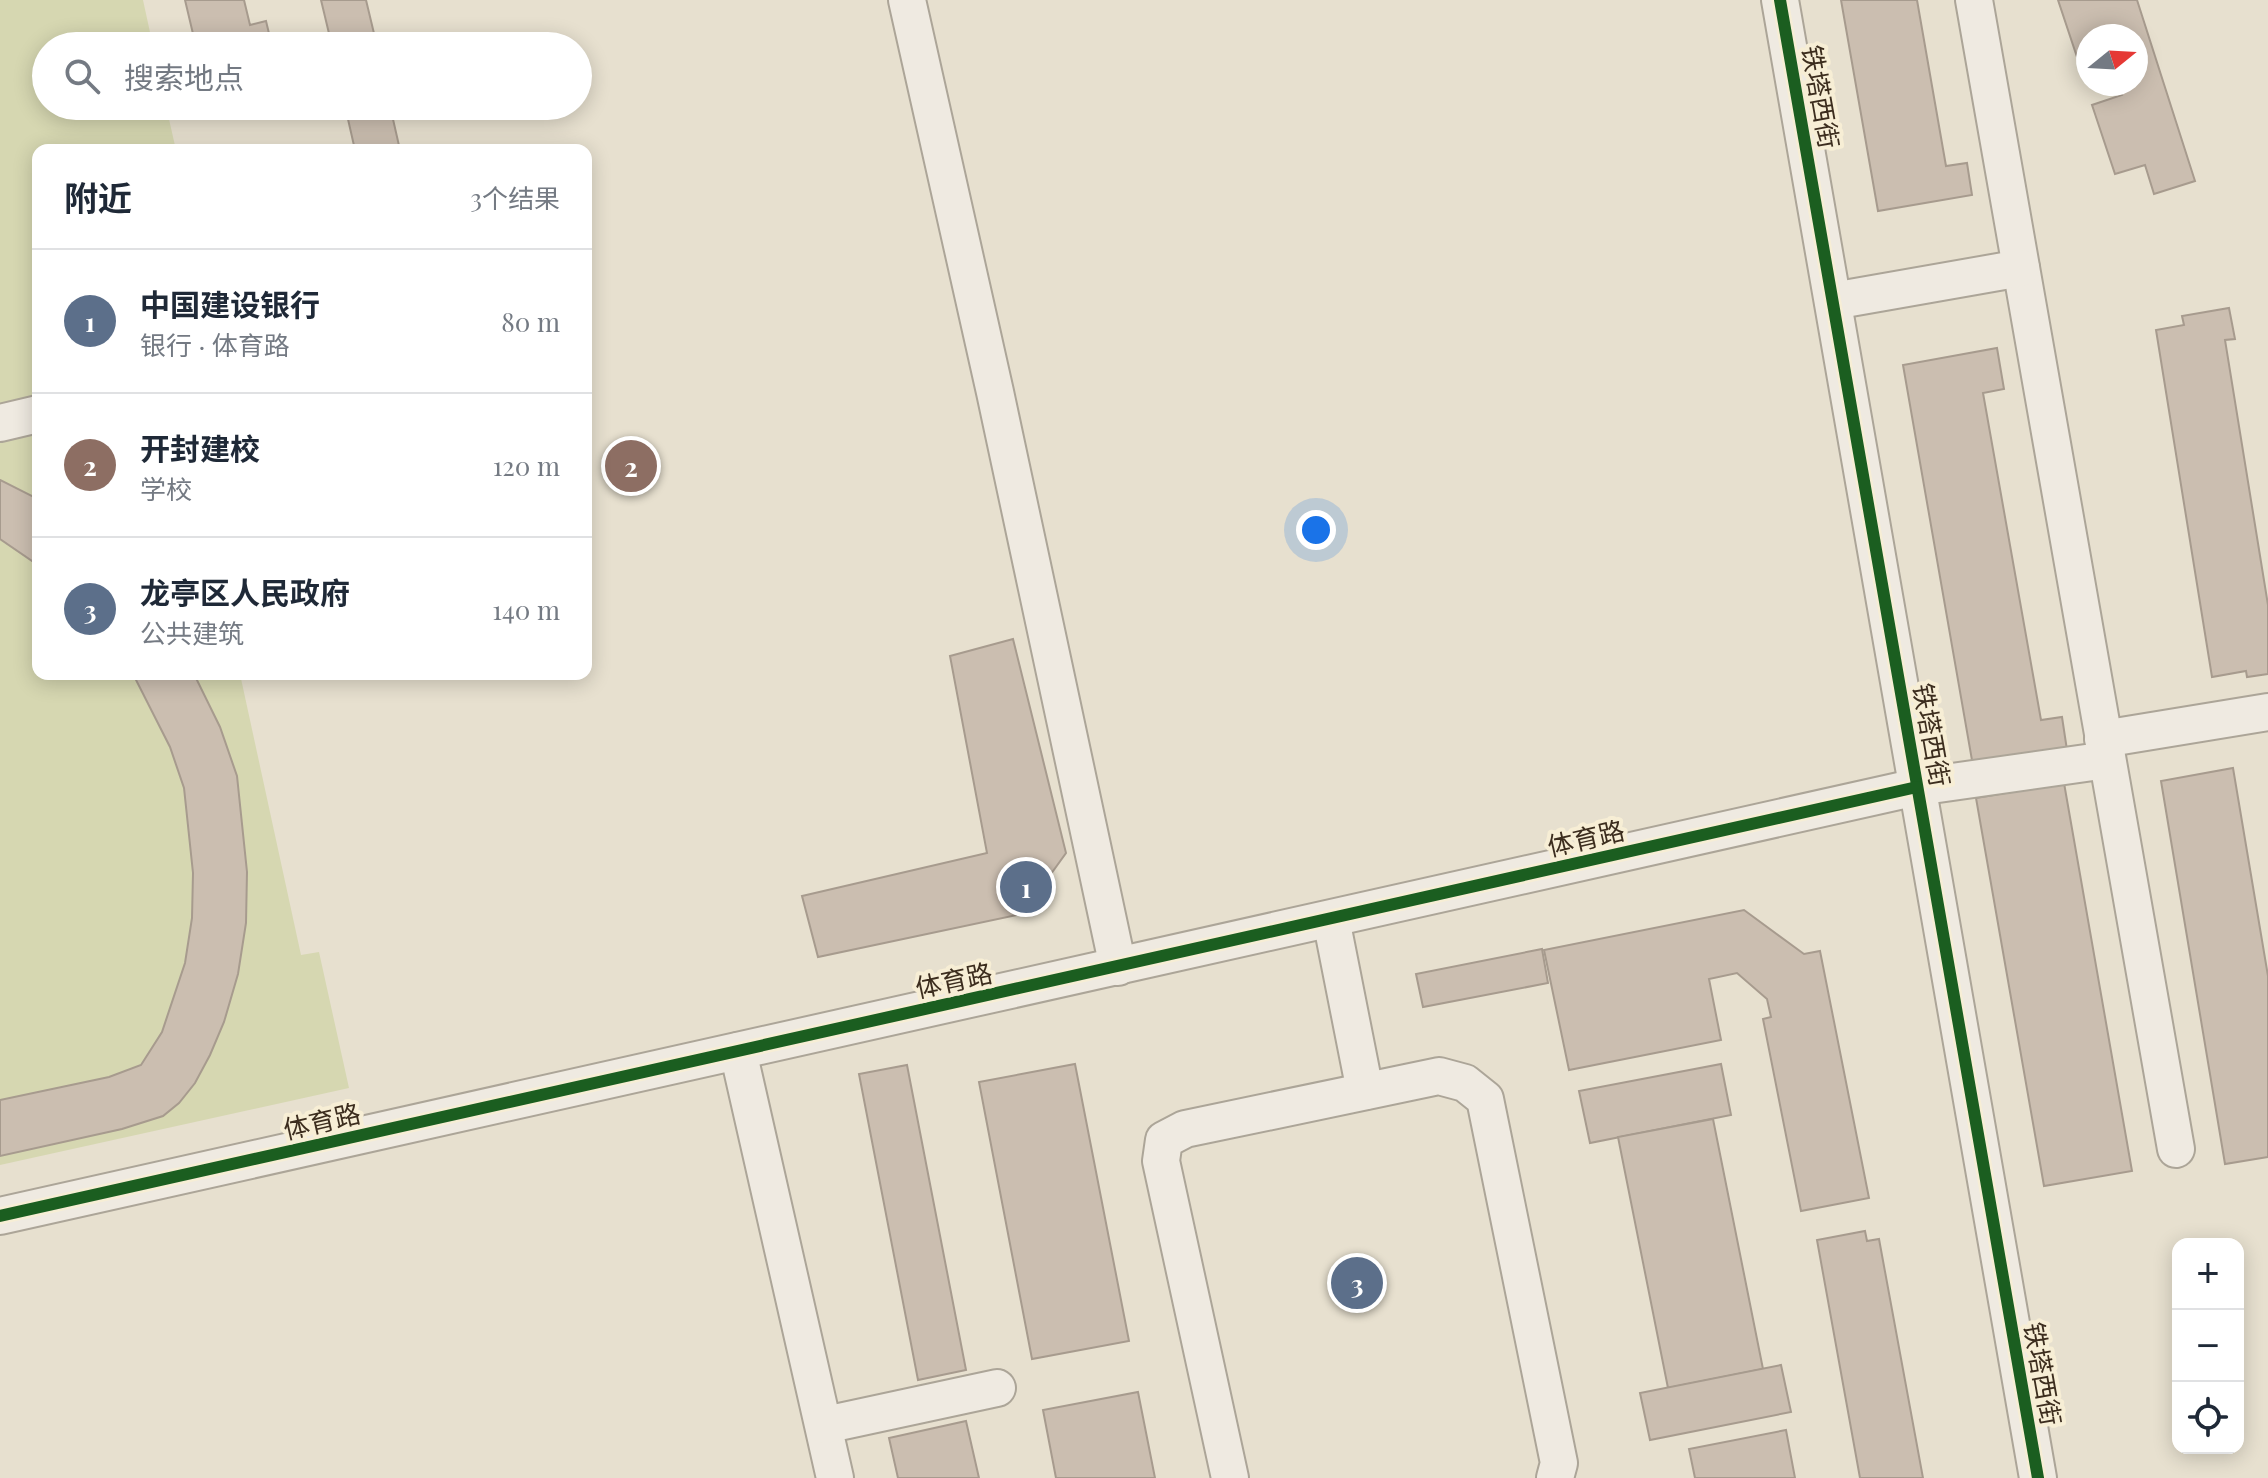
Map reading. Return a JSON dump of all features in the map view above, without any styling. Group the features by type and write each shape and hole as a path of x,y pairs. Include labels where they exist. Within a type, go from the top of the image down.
{"street":[{"path":"907,0 995,392 1118,967"},
{"name":"铁塔西街","path":"1780,0 2038,1478"},
{"path":"1974,0 2176,1149"},
{"path":"1833,301 2021,268"},
{"path":"0,423 32,415"},
{"name":"体育路","path":"0,1216 1917,787 2105,750 2268,712"},
{"path":"1331,919 1365,1091"},
{"path":"738,1051 835,1478"},
{"path":"1230,1478 1161,1161 1164,1140 1185,1129 1439,1076 1465,1083 1485,1099 1559,1463 1555,1478"},
{"path":"825,1425 997,1388"}],"green space":[{"path":"0,0 143,0 150,32 32,32 32,120 169,120 175,144 32,144 32,680 241,680 301,955 319,952 349,1088 0,1165"}],"building":[{"path":"185,0 244,0 250,25 266,21 269,32 193,32"},
{"path":"321,0 366,0 374,32 329,32"},
{"path":"1841,0 1917,0 1946,166 1967,163 1972,195 1878,211"},
{"path":"2058,0 2137,0 2145,24 2076,24 2076,54"},
{"path":"2148,34 2195,181 2154,194 2145,165 2115,174 2092,105 2119,96 2148,96"},
{"path":"348,120 393,120 399,144 354,144"},
{"path":"2229,308 2235,339 2225,340 2268,605 2268,674 2247,677 2246,671 2212,677 2156,330 2184,325 2182,316"},
{"path":"1997,348 2004,389 1983,393 2041,720 2062,717 2067,750 1973,766 1903,365"},
{"path":"0,480 32,496 32,561 0,539"},
{"path":"1013,639 1066,853 1022,914 818,957 802,896 987,853 950,656"},
{"path":"136,680 197,680 220,727 237,776 247,872 246,923 238,974 224,1022 195,1083 179,1103 163,1116 122,1129 0,1156 0,1100 109,1077 141,1065 162,1032 185,963 192,918 193,873 184,788 170,747"},
{"path":"2233,768 2268,976 2268,1157 2225,1164 2161,781"},
{"path":"2064,783 2132,1171 2044,1186 1976,798"},
{"path":"1744,910 1804,954 1820,951 1869,1198 1801,1211 1763,1019 1771,1017 1767,999 1737,973 1709,979 1721,1040 1569,1070 1544,950"},
{"path":"1542,949 1548,983 1423,1007 1416,974"},
{"path":"1075,1064 1129,1341 1032,1359 979,1082"},
{"path":"1721,1064 1731,1115 1590,1143 1579,1091"},
{"path":"907,1065 966,1370 918,1380 859,1074"},
{"path":"1713,1119 1763,1369 1668,1388 1618,1137"},
{"path":"1865,1231 1867,1241 1879,1239 1923,1478 1860,1478 1817,1240"},
{"path":"1781,1365 1791,1412 1650,1440 1640,1393"},
{"path":"1138,1392 1155,1478 1056,1478 1043,1410"},
{"path":"966,1421 979,1478 898,1478 889,1438"},
{"path":"1786,1430 1795,1478 1695,1478 1689,1449"}],"cycle path":[{"path":"1780,0 2038,1478"},
{"path":"0,1216 1917,787"}],"place":[{"name":"开封建校","path":"631,466"},
{"name":"中国建设银行","path":"1026,887"},
{"name":"龙亭区人民政府","path":"1357,1283"}]}
